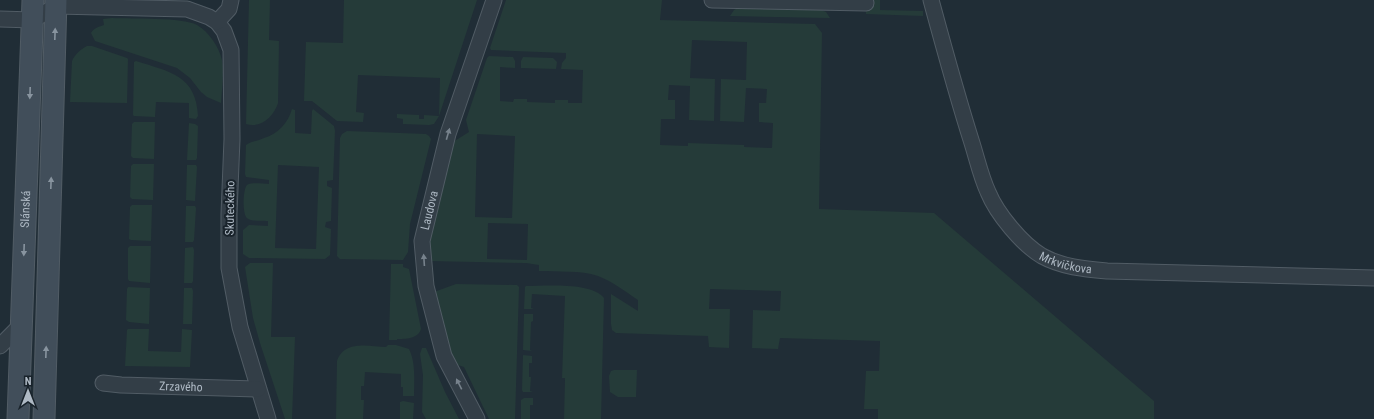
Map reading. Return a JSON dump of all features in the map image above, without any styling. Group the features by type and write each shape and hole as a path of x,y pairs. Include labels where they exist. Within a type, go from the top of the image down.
{"main road":[{"name":"Slánská","path":"44,419 54,2"},
{"name":"Slánská","path":"18,419 33,10"}],"street":[{"path":"0,19 33,10 54,2 187,9 209,17 217,22 229,9 231,0"},
{"name":"Laudova","path":"477,419 444,356 426,286 422,241 448,134 494,0"},
{"path":"712,0 866,3"},
{"name":"Mrkvičkova","path":"931,0 958,101 988,193 1007,223 1027,245 1042,255 1055,262 1070,266 1107,271 1374,278"},
{"name":"Skuteckého","path":"217,22 224,31 231,50 232,139 229,214 229,268 240,327 268,419"},
{"path":"0,346 21,325"},
{"name":"Zrzavého","path":"103,383 121,385 258,389"}],"green space":[{"path":"249,0 270,0 269,40 279,41 278,103 270,117 257,125 246,124"},
{"path":"344,0 477,0 439,116 440,78 358,75 356,112 364,113 363,122 337,121 312,101 304,101 306,42 343,43"},
{"path":"506,0 662,0 660,20 815,24 822,33 819,209 934,213 1154,401 1154,419 878,419 878,409 864,409 866,371 879,371 880,341 780,338 778,349 752,348 753,310 780,311 781,291 710,289 709,309 730,309 729,348 709,347 708,336 616,333 612,330 611,324 611,294 638,311 638,300 614,284 598,276 576,272 539,271 539,265 526,263 429,261 429,243 453,142 469,132 466,120 487,58 489,56 513,57 515,61 515,68 500,67 500,101 513,102 514,99 527,99 527,102 555,103 555,100 568,100 568,103 582,103 583,70 561,69 562,63 566,58 566,53 491,50 490,48","holes":["692,40 747,42 746,80 721,79 720,121 744,122 746,88 767,89 766,103 759,103 759,122 773,123 772,148 744,147 744,145 688,143 688,146 660,145 661,119 675,119 675,100 668,100 669,85 690,86 689,120 714,121 715,79 690,78","477,134 515,136 512,218 475,217","488,223 528,224 527,260 487,259"]},
{"path":"866,0 880,0 880,10 923,11 923,16 866,14"},
{"path":"741,6 814,7 826,12 830,18 730,16 734,10"},
{"path":"103,19 156,19 190,22 201,28 213,40 219,50 222,60 223,76 221,103 207,97 190,78 177,68 95,41 91,33 92,31 104,25"},
{"path":"87,46 92,46 128,59 127,103 70,102 72,61 78,52"},
{"path":"523,57 553,58 557,62 556,69 521,68 521,61"},
{"path":"136,61 170,72 186,83 196,102 198,116 196,119 189,118 189,103 156,102 155,117 134,116 134,62"},
{"path":"292,109 295,110 295,133 311,134 313,109 334,126 333,180 327,181 327,186 332,188 331,221 326,222 325,227 331,229 330,255 325,259 249,258 243,254 243,230 249,225 268,226 268,221 249,219 245,216 244,202 246,187 249,184 255,183 269,184 269,180 246,177 246,145 274,134 282,127","holes":["278,165 319,167 316,249 275,248"]},
{"path":"397,114 419,115 419,119 424,119 424,115 439,116 434,124 403,124 403,119 397,118"},
{"path":"134,122 155,122 154,159 133,158 131,156 132,124"},
{"path":"189,123 198,126 196,160 187,160"},
{"path":"347,131 426,134 431,139 410,224 408,252 403,260 340,259 337,256 340,138 342,134"},
{"path":"133,164 154,164 153,200 132,199 130,197 131,166"},
{"path":"187,165 196,165 197,167 195,201 186,200"},
{"path":"132,205 152,205 151,241 129,239 130,207"},
{"path":"186,206 195,206 196,208 193,242 185,242"},
{"path":"130,246 151,246 150,283 129,281 128,248"},
{"path":"193,247 193,281 192,283 184,283 185,248"},
{"path":"250,263 273,263 271,337 295,337 292,419 285,419 253,318 245,267"},
{"path":"391,264 403,264 403,267 409,269 421,329 417,335 411,338 389,340"},
{"path":"456,284 517,285 519,287 515,419 489,419 464,367 455,364 447,345 434,292"},
{"path":"526,286 579,287 589,289 598,293 604,298 601,419 564,419 565,378 562,378 565,296 532,294 531,308 534,309 524,309"},
{"path":"128,287 150,288 149,324 129,322 126,320"},
{"path":"184,288 192,288 193,291 192,324 183,324"},
{"path":"524,314 533,314 533,321 531,322 530,350 532,351 523,350"},
{"path":"128,329 149,329 148,351 181,352 182,329 192,330 190,367 125,366"},
{"path":"364,345 386,347 388,345 396,345 409,349 414,366 414,396 403,396 401,374 365,372 364,386 361,386 361,400 364,400 363,419 336,419 337,361 340,354 351,347"},
{"path":"422,348 426,348 445,392 459,419 426,419 422,412 423,375 420,354"},
{"path":"523,355 532,356 532,363 529,363 529,377 531,377 530,391 533,392 523,392 522,390"},
{"path":"637,370 636,397 618,397 610,392 609,376 611,371"},
{"path":"524,398 533,398 533,405 530,405 530,419 521,419 521,400"},
{"path":"403,401 414,403 413,419 400,419 400,402"}]}
